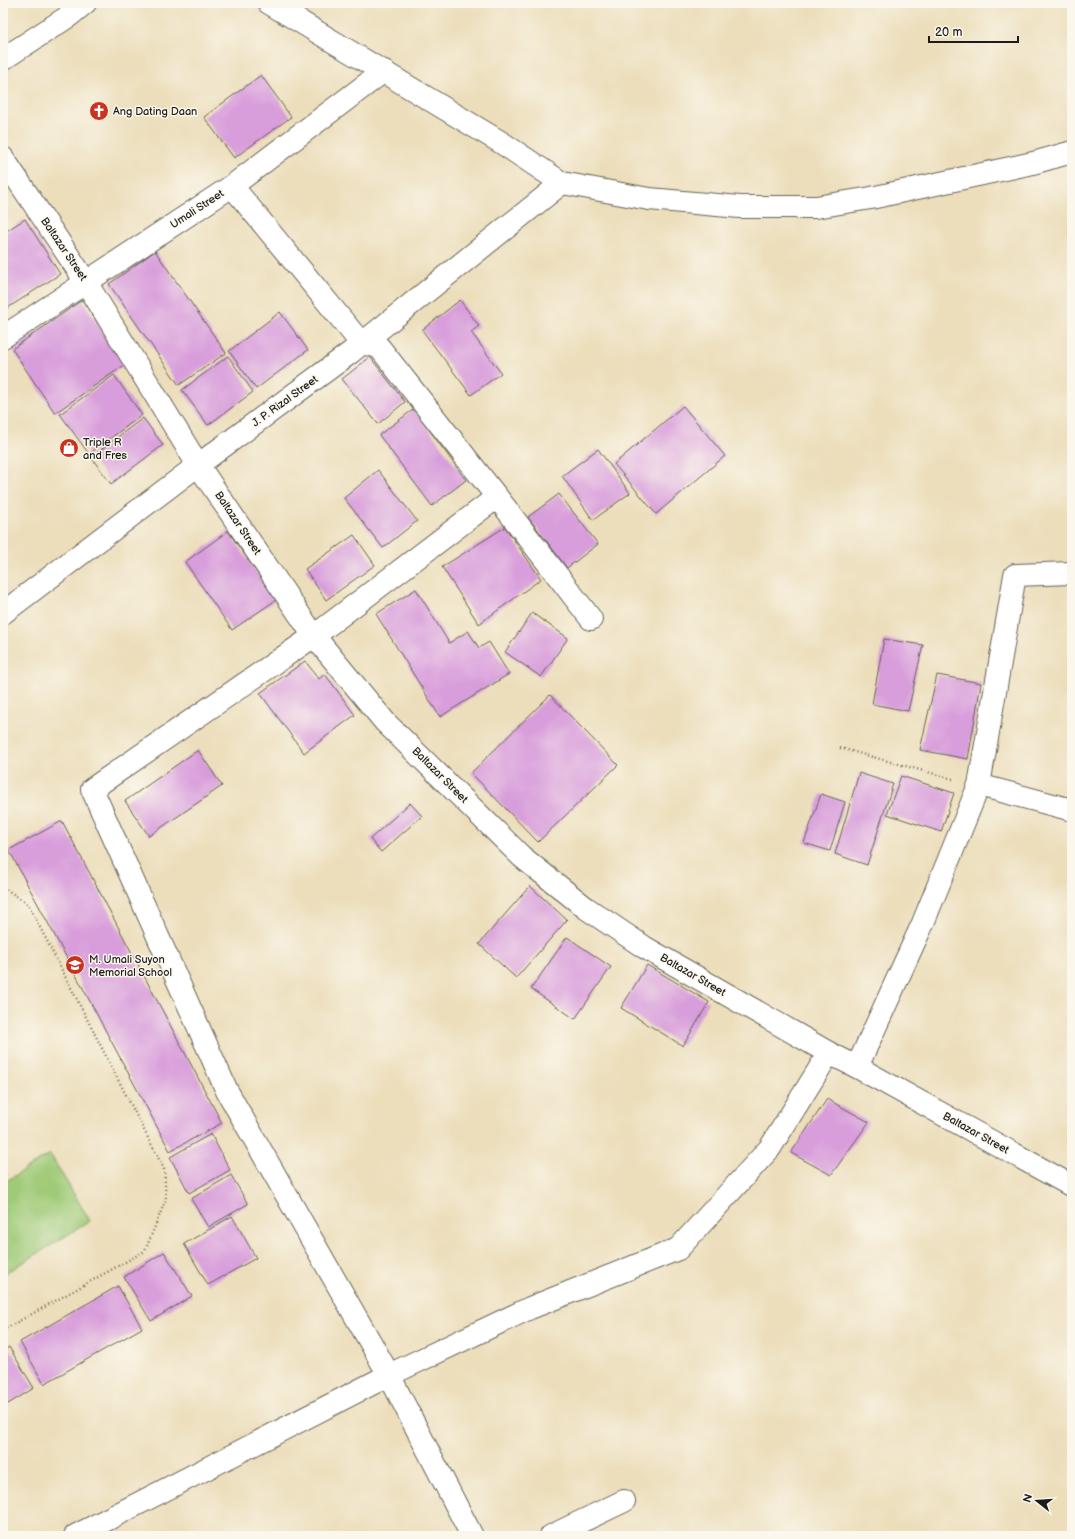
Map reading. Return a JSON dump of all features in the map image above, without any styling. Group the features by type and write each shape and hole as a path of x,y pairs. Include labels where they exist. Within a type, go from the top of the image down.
{"street":[{"path":"3,59 69,16 85,3"},
{"path":"269,3 502,143 562,183 649,199 740,206 816,207 871,198 1033,163 1072,152"},
{"name":"Umali Street","path":"3,337 232,186 384,71"},
{"name":"Baltazar Street","path":"3,158 86,282 198,465 314,636 385,722 522,857 586,908 644,947 829,1053 1072,1186"},
{"name":"J. P. Rizal Street","path":"5,606 361,344 562,183"},
{"path":"232,186 361,344 378,347 497,497 591,620"},
{"path":"472,1536 389,1375 227,1090 92,788 314,636 497,497"},
{"path":"857,1068 923,924 978,786 1015,575 1072,573"},
{"path":"978,786 1072,810"},
{"path":"75,1536 389,1375 530,1308 678,1249 770,1148 829,1053"},
{"path":"551,1536 624,1501"}],"path":[{"path":"840,748 978,786"},
{"path":"3,887 28,904 164,1169 166,1198 145,1251 3,1330"}],"green space":[{"path":"50,1154 90,1221 3,1275 3,1183"}],"building":[{"path":"261,75 291,117 234,158 204,117"},
{"path":"25,219 60,274 3,311 3,233"},
{"path":"155,251 226,353 179,385 109,284"},
{"path":"82,300 126,364 55,413 12,349"},
{"path":"460,300 479,326 471,332 501,373 471,395 422,330"},
{"path":"280,312 308,350 256,389 229,351"},
{"path":"228,356 253,392 208,425 182,390"},
{"path":"370,357 405,402 378,424 342,379"},
{"path":"114,375 142,415 89,454 60,414"},
{"path":"683,406 725,456 656,514 614,464"},
{"path":"414,409 466,480 432,506 379,435"},
{"path":"143,418 163,445 111,484 91,457"},
{"path":"598,449 630,493 593,520 562,476"},
{"path":"378,470 417,521 383,548 344,498"},
{"path":"559,494 598,544 567,568 528,517"},
{"path":"505,527 541,579 479,624 442,567"},
{"path":"228,531 276,600 232,630 185,562"},
{"path":"354,535 375,565 326,600 305,569"},
{"path":"416,589 449,643 468,631 479,648 489,642 509,674 440,717 376,614"},
{"path":"532,613 568,638 541,677 505,652"},
{"path":"884,639 923,645 908,711 872,704"},
{"path":"305,661 319,679 325,674 355,715 304,753 260,693"},
{"path":"937,675 981,683 968,759 920,750"},
{"path":"550,695 618,765 538,842 471,773"},
{"path":"198,750 222,786 149,836 125,801"},
{"path":"859,773 893,784 867,865 835,854"},
{"path":"901,776 954,793 941,832 887,814"},
{"path":"821,794 845,802 830,851 804,843"},
{"path":"410,803 422,816 381,852 370,839"},
{"path":"62,821 222,1123 170,1151 9,850"},
{"path":"530,886 567,920 516,978 479,944"},
{"path":"567,937 611,967 575,1019 531,989"},
{"path":"647,965 709,1002 683,1046 621,1008"},
{"path":"827,1099 869,1122 831,1175 791,1153"},
{"path":"211,1134 230,1170 189,1193 170,1157"},
{"path":"231,1175 248,1204 208,1227 191,1199"},
{"path":"232,1216 256,1258 208,1285 184,1244"},
{"path":"164,1252 192,1296 151,1321 124,1277"},
{"path":"118,1286 142,1328 44,1384 20,1342"},
{"path":"9,1347 34,1388 3,1407 3,1351"}],"place":[{"name":"Ang Dating Daan","path":"99,111"},
{"name":"Triple R and Fres","path":"69,448"},
{"name":"M. Umali Suyon Memorial School","path":"75,965"}]}
